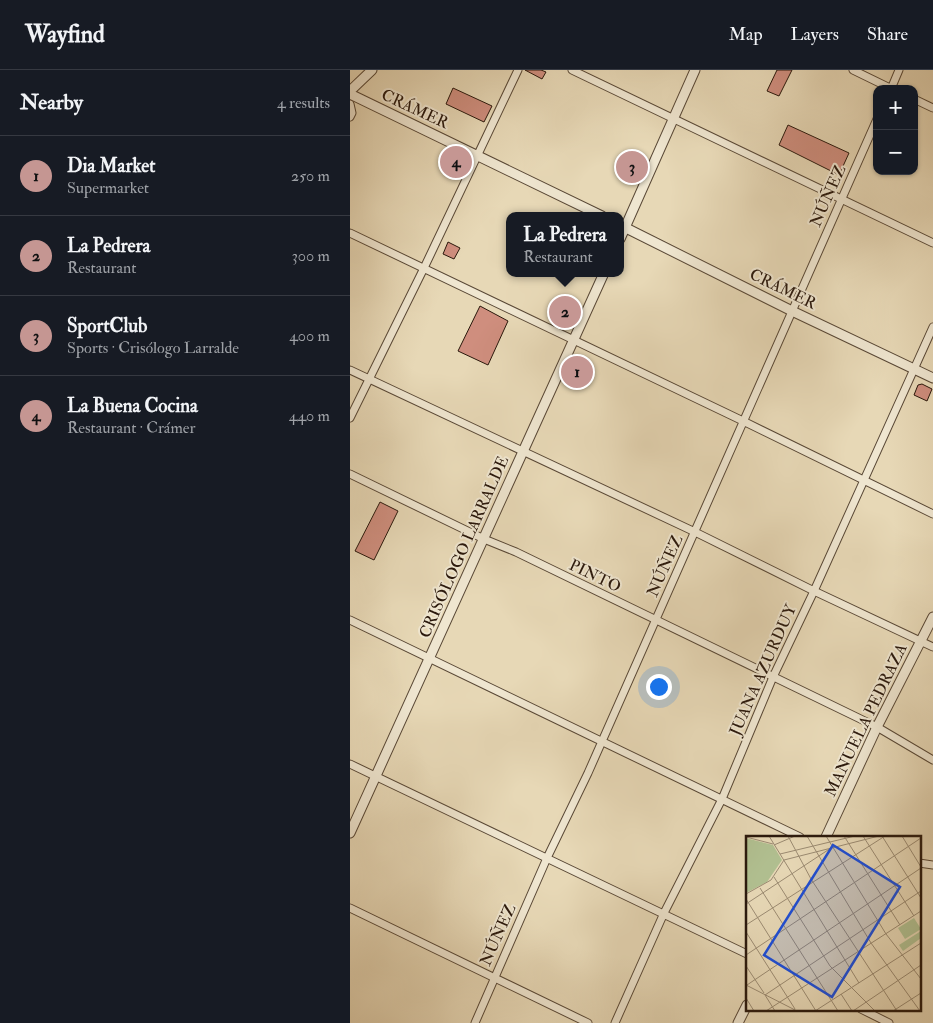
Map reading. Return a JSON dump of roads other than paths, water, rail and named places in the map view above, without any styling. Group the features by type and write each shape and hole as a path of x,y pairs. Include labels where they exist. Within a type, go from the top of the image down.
{"street":[{"path":"350,93 372,70"},
{"path":"350,418 518,70"},
{"path":"572,70 933,243"},
{"path":"624,224 695,70"},
{"path":"853,70 884,85"},
{"path":"894,85 900,70"},
{"name":"CRÁMER","path":"350,93 594,212"},
{"path":"918,101 933,108"},
{"path":"350,104 352,112 350,117"},
{"name":"NÚÑEZ","path":"475,1023 546,858 602,741 873,128"},
{"name":"CRÁMER","path":"624,227 792,311 933,378"},
{"path":"350,233 933,514"},
{"name":"CRISÓLOGO LARRALDE","path":"350,833 602,277"},
{"name":"JUANA AZURDUY","path":"615,1023 664,913 722,799 773,677 814,591 933,327"},
{"path":"350,370 695,532 933,647"},
{"name":"PINTO","path":"350,474 484,539 508,548 655,621 877,727 933,760"},
{"name":"MANUELA PEDRAZA","path":"826,836 877,727 933,617"},
{"path":"350,620 798,836"},
{"path":"350,764 746,954"},
{"path":"920,863 933,865"},
{"path":"350,908 588,1023"},
{"path":"738,1023 746,1006"},
{"path":"863,1010 889,1023"}],"place":[{"name":"La Buena Cocina","path":"456,162"},
{"name":"SportClub","path":"632,167"},
{"name":"La Pedrera","path":"565,312"},
{"name":"Dia Market","path":"577,372"}]}
